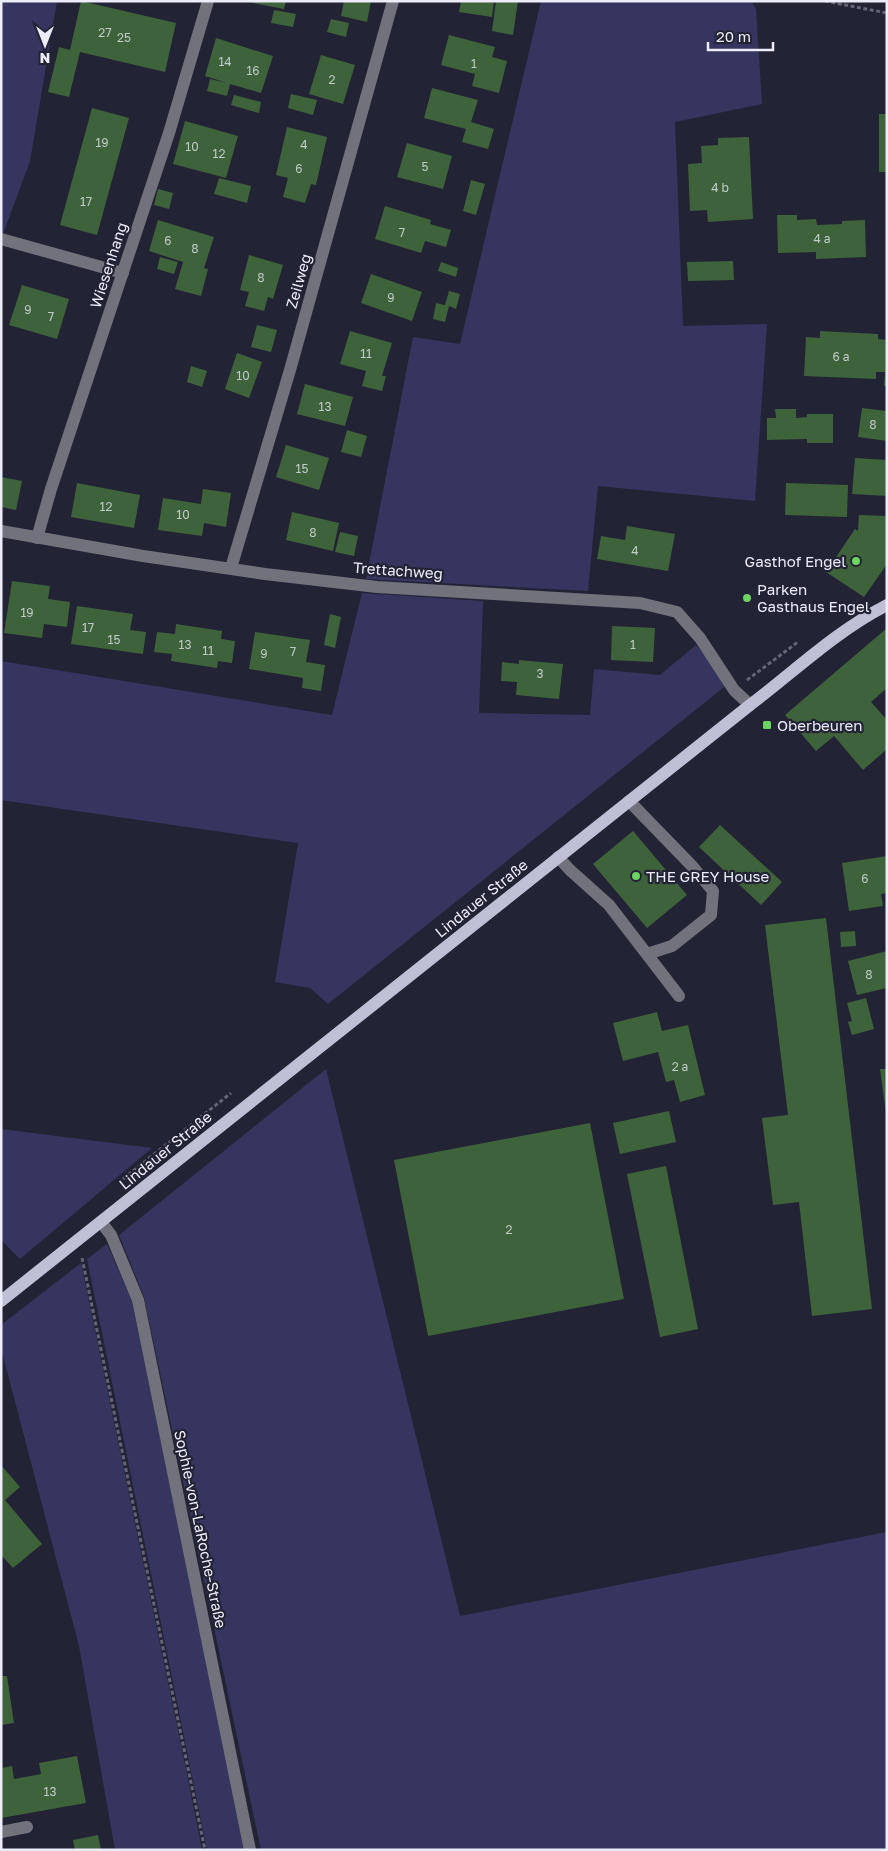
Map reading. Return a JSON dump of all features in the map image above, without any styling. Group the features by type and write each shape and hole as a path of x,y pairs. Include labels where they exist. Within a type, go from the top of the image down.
{"main road":[{"name":"Lindauer Straße","path":"1,1301 783,680 838,634 887,605"}],"street":[{"name":"Wiesenhang","path":"38,538 51,489 168,133 208,1"},
{"name":"Zeilweg","path":"231,568 290,370 393,1"},
{"path":"1,239 122,273"},
{"name":"Trettachweg","path":"1,531 143,556 265,574 377,586 640,603 677,612 700,638 734,690 750,705"},
{"path":"629,801 714,891 711,915 672,946 647,954"},
{"path":"558,857 609,905 679,996"},
{"name":"Sophie-von-LaRoche-Straße","path":"100,1222 111,1235 138,1300 250,1850"},
{"path":"1,1832 27,1828"}],"path":[{"path":"825,1 887,13"},
{"path":"82,1256 204,1850"}],"shaded area":[{"path":"1,1 57,1 30,161 2,237"},
{"path":"541,1 751,1 756,9 762,104 675,122 683,326 767,324 755,501 598,486 588,591 366,579 413,337 460,344"},
{"path":"362,593 483,601 479,713 590,715 594,669 660,675 696,645 728,684 328,1004 310,988 275,982 298,843 1,800 1,661 332,715"},
{"path":"326,1069 460,1616 887,1532 887,1850 261,1850 144,1297 119,1235"},
{"path":"1,1129 152,1148 20,1259 1,1240"},
{"path":"107,1244 132,1301 245,1850 207,1850 87,1259"},
{"path":"81,1263 202,1850 115,1850 79,1646 1,1348 1,1325"}],"building":[{"path":"81,1 176,23 165,72 80,52 69,97 48,92 59,47 70,50"},
{"path":"243,1 286,1 284,9"},
{"path":"344,1 371,1 367,22 341,16"},
{"path":"461,1 494,1 492,17 459,12"},
{"path":"496,1 518,1 513,35 492,31"},
{"path":"274,10 296,14 293,27 271,23"},
{"path":"331,19 349,23 346,37 327,32"},
{"path":"449,35 495,47 492,57 507,61 499,93 472,86 475,74 441,65"},
{"path":"216,38 273,56 261,93 230,84 227,96 207,91 210,79 227,83 205,76"},
{"path":"321,55 355,65 343,104 309,94"},
{"path":"432,88 478,100 471,122 494,129 488,149 462,142 466,129 424,118"},
{"path":"291,94 317,100 313,115 288,108"},
{"path":"234,95 261,102 259,113 231,105"},
{"path":"92,108 129,118 97,235 60,225"},
{"path":"879,114 887,114 887,172 879,172"},
{"path":"185,121 238,136 226,178 173,164"},
{"path":"287,127 327,137 316,185 311,184 305,203 283,197 288,178 276,175"},
{"path":"749,137 753,219 708,222 707,210 690,211 688,164 702,163 701,146 718,145 718,138"},
{"path":"407,143 452,156 443,189 397,177"},
{"path":"219,178 251,186 247,203 214,194"},
{"path":"471,180 485,184 476,215 463,211"},
{"path":"158,189 173,193 169,209 154,205"},
{"path":"385,206 431,220 430,224 451,230 446,247 425,241 421,253 375,239"},
{"path":"777,215 797,215 797,220 816,219 817,225 842,224 842,221 865,220 866,257 816,259 816,252 778,253"},
{"path":"158,220 214,237 204,268 208,269 201,296 175,289 183,262 149,251"},
{"path":"249,255 283,265 273,299 268,297 264,311 245,306 249,292 240,290"},
{"path":"160,257 178,262 174,274 157,269"},
{"path":"733,261 734,280 688,281 687,262"},
{"path":"441,262 458,268 456,277 438,271"},
{"path":"371,274 422,292 412,321 361,303"},
{"path":"22,285 69,299 57,339 9,325"},
{"path":"449,291 460,294 456,309 449,306 445,322 433,319 436,303 445,305"},
{"path":"257,325 277,330 271,352 251,347"},
{"path":"350,331 392,343 382,376 386,376 382,391 362,386 366,371 340,364"},
{"path":"820,331 878,334 878,339 887,340 887,386 884,386 885,372 876,372 876,379 804,376 806,337 820,338"},
{"path":"237,353 262,362 249,398 225,389"},
{"path":"191,366 207,371 202,387 187,382"},
{"path":"305,384 353,397 345,426 297,414"},
{"path":"862,408 887,411 887,441 858,437"},
{"path":"775,409 796,409 796,418 807,417 807,414 833,414 833,443 807,443 807,439 767,440 767,418 776,418"},
{"path":"347,430 367,436 361,457 341,452"},
{"path":"286,445 329,458 319,490 276,477"},
{"path":"855,458 887,460 887,496 852,494"},
{"path":"1,477 22,481 16,510 1,507"},
{"path":"77,483 140,495 134,528 71,517"},
{"path":"786,483 848,485 847,517 785,515"},
{"path":"203,489 231,493 226,527 204,523 202,536 158,530 163,498 201,504"},
{"path":"292,512 339,523 333,551 286,540"},
{"path":"859,515 887,516 887,564 864,597 826,572 855,529 858,531"},
{"path":"627,526 675,534 668,571 597,559 601,536 625,540"},
{"path":"340,532 358,536 354,556 335,552"},
{"path":"12,581 50,586 48,599 70,602 67,627 44,624 42,638 4,633"},
{"path":"77,606 133,614 130,630 146,632 143,654 71,644"},
{"path":"330,614 341,617 335,648 324,645"},
{"path":"176,624 222,631 221,639 235,641 232,663 218,661 217,668 171,661 172,654 154,652 157,632 175,634"},
{"path":"612,626 655,628 653,662 611,660"},
{"path":"887,628 887,688 871,702 887,720 887,749 863,770 834,736 816,751 785,715"},
{"path":"255,632 310,640 306,662 325,665 321,691 302,688 303,678 249,669"},
{"path":"519,660 563,664 559,699 516,695 517,682 501,681 502,662 519,664"},
{"path":"720,825 782,882 761,905 699,847"},
{"path":"633,831 687,895 647,928 593,864"},
{"path":"887,856 887,893 881,894 883,906 849,911 842,863"},
{"path":"826,918 872,1309 812,1316 799,1202 773,1205 762,1118 788,1115 765,925"},
{"path":"855,931 856,946 841,947 840,932"},
{"path":"887,951 887,988 857,995 848,961"},
{"path":"866,998 874,1029 852,1035 848,1022 852,1021 847,1003"},
{"path":"657,1012 662,1031 688,1025 705,1095 680,1102 674,1080 666,1082 658,1052 623,1061 613,1023"},
{"path":"880,1069 887,1069 887,1113 886,1113"},
{"path":"669,1111 676,1142 620,1154 613,1123"},
{"path":"590,1123 624,1299 428,1336 394,1160"},
{"path":"666,1166 698,1329 660,1337 627,1174"},
{"path":"1,1465 20,1487 5,1500 42,1544 13,1568 1,1555"},
{"path":"1,1676 7,1676 14,1723 1,1725"},
{"path":"77,1756 86,1803 1,1818 1,1768 12,1766 14,1779 41,1774 39,1763"},
{"path":"98,1835 101,1850 75,1850 73,1840"}],"place":[{"name":"Gasthof Engel","path":"856,561"},
{"name":"Parken Gasthaus Engel","path":"747,598"},
{"name":"Oberbeuren","path":"767,725"},
{"name":"THE GREY House","path":"636,876"}]}
